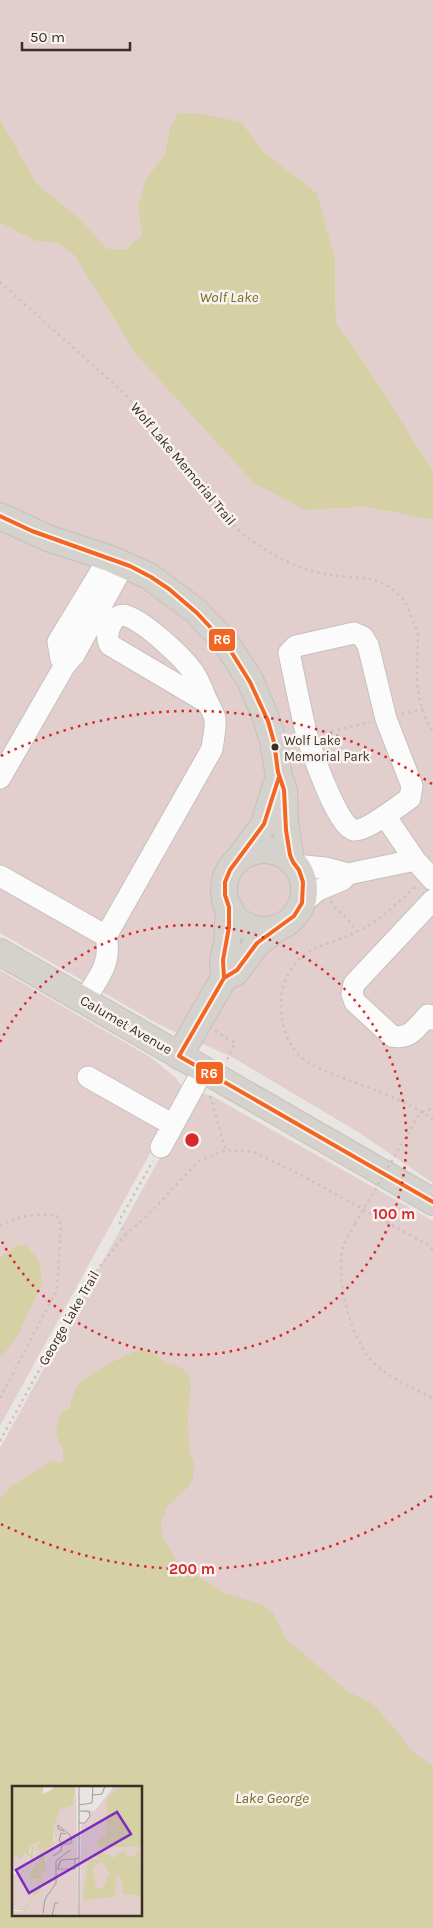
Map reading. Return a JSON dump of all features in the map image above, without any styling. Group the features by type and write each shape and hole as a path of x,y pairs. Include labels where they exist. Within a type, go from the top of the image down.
{"main road":[{"path":"0,516 50,539 117,561 149,576 180,597 196,612 226,643 250,680 266,718 273,741 279,777 284,790 285,822 293,863 303,881 304,892 296,914 257,944 234,973 224,978"},
{"path":"179,1056 224,978 223,960 227,944 228,907 225,895 225,882 230,870 264,824 279,777"},
{"path":"238,860 259,850 276,852 293,863"},
{"path":"228,907 240,921 256,929 267,930 279,927"},
{"name":"Calumet Avenue","path":"0,952 179,1056 206,1082 433,1202"}],"lane":[{"path":"0,778 65,665 74,655 117,561"},
{"path":"84,1001 107,963 109,949 106,936 212,750 215,719 208,703 194,674 174,652 153,633 126,616 120,615 115,618 106,633 106,640 110,645 208,703"},
{"path":"354,633 363,637 368,645 386,719 412,786 410,798 385,816 358,831 351,830 344,824 332,801 308,737 289,653 296,646 354,633"},
{"path":"385,816 415,860 433,880"},
{"path":"293,863 348,874 415,860"},
{"path":"301,904 324,887 342,880 348,874"},
{"path":"0,876 106,936"},
{"path":"433,900 354,984 352,994 355,1002 392,1036 400,1038 408,1035 428,1015 433,1019"},
{"path":"88,1077 173,1125"},
{"path":"161,1147 173,1125 206,1082"}],"path":[{"name":"Wolf Lake Memorial Trail","path":"0,282 123,392 191,469 232,524 245,536 273,555 304,569 330,575 372,579 390,587 405,601 411,612 418,634 417,678 419,698 427,722 433,731"},
{"path":"308,737 422,709"},
{"path":"324,887 334,907 352,922 356,932"},
{"path":"206,1082 226,1150 254,1152 297,1173 430,1246 433,1250"},
{"path":"433,1108 422,1112 414,1123 355,1224 344,1244 341,1266 342,1283 354,1332 372,1362 391,1378 433,1398"},
{"path":"422,1112 433,1120"},
{"path":"126,1235 119,1221 161,1147"},
{"name":"George Lake Trail","path":"0,1441 89,1280 126,1235 151,1212 199,1161 226,1150"},
{"path":"0,1226 6,1222 47,1213 57,1216 61,1226 57,1290 0,1398"}],"shaded area":[{"path":"0,0 433,0 433,471 365,364 336,323 335,258 317,193 266,154 241,122 169,131 165,153 145,181 138,205 142,235 127,249 108,249 78,217 37,184 0,119"},
{"name":"Wolf Lake Memorial Park","path":"0,223 35,241 58,242 75,256 135,353 305,510 367,507 433,520 433,1183 358,1132 232,1057 160,1025 0,933"},
{"path":"0,970 150,1057 176,1078 182,1087 182,1095 0,1426"},
{"path":"204,1094 212,1096 433,1221 433,1928 0,1928 0,1448 184,1114 199,1097"}],"water":[{"name":"Wolf Lake","path":"178,113 200,114 241,122 266,154 317,193 335,258 336,323 365,364 433,471 433,520 367,507 305,510 254,483 135,353 75,256 58,243 35,241 0,223 0,119 37,184 78,217 108,249 127,249 142,235 138,205 145,181 165,153 169,131"},
{"path":"18,1245 26,1245 39,1261 42,1283 19,1333 7,1350 0,1356 0,1257"},
{"name":"Lake George","path":"139,1350 150,1351 166,1363 182,1368 188,1375 191,1384 188,1414 189,1449 194,1464 193,1478 189,1486 167,1507 161,1523 163,1538 178,1563 224,1593 263,1605 273,1613 286,1639 347,1691 372,1703 400,1735 410,1750 433,1766 433,1928 0,1928 0,1499 11,1486 50,1461 54,1460 59,1464 63,1461 63,1448 56,1431 62,1412 70,1408 75,1391 87,1377 114,1361"}],"transit line":[{"name":"R6","path":"0,516 32,531 130,566 169,589 197,613 227,645 250,682 268,721 274,742 278,772 284,790 286,830 290,855 299,870 303,882 302,903 294,916 257,943 237,970 224,978 179,1056 433,1202"},
{"name":"R6","path":"224,978 223,960 229,927 229,907 225,895 225,882 230,870 264,824 279,777"}],"place":[{"name":"Wolf Lake Memorial Park","path":"275,747"}]}
